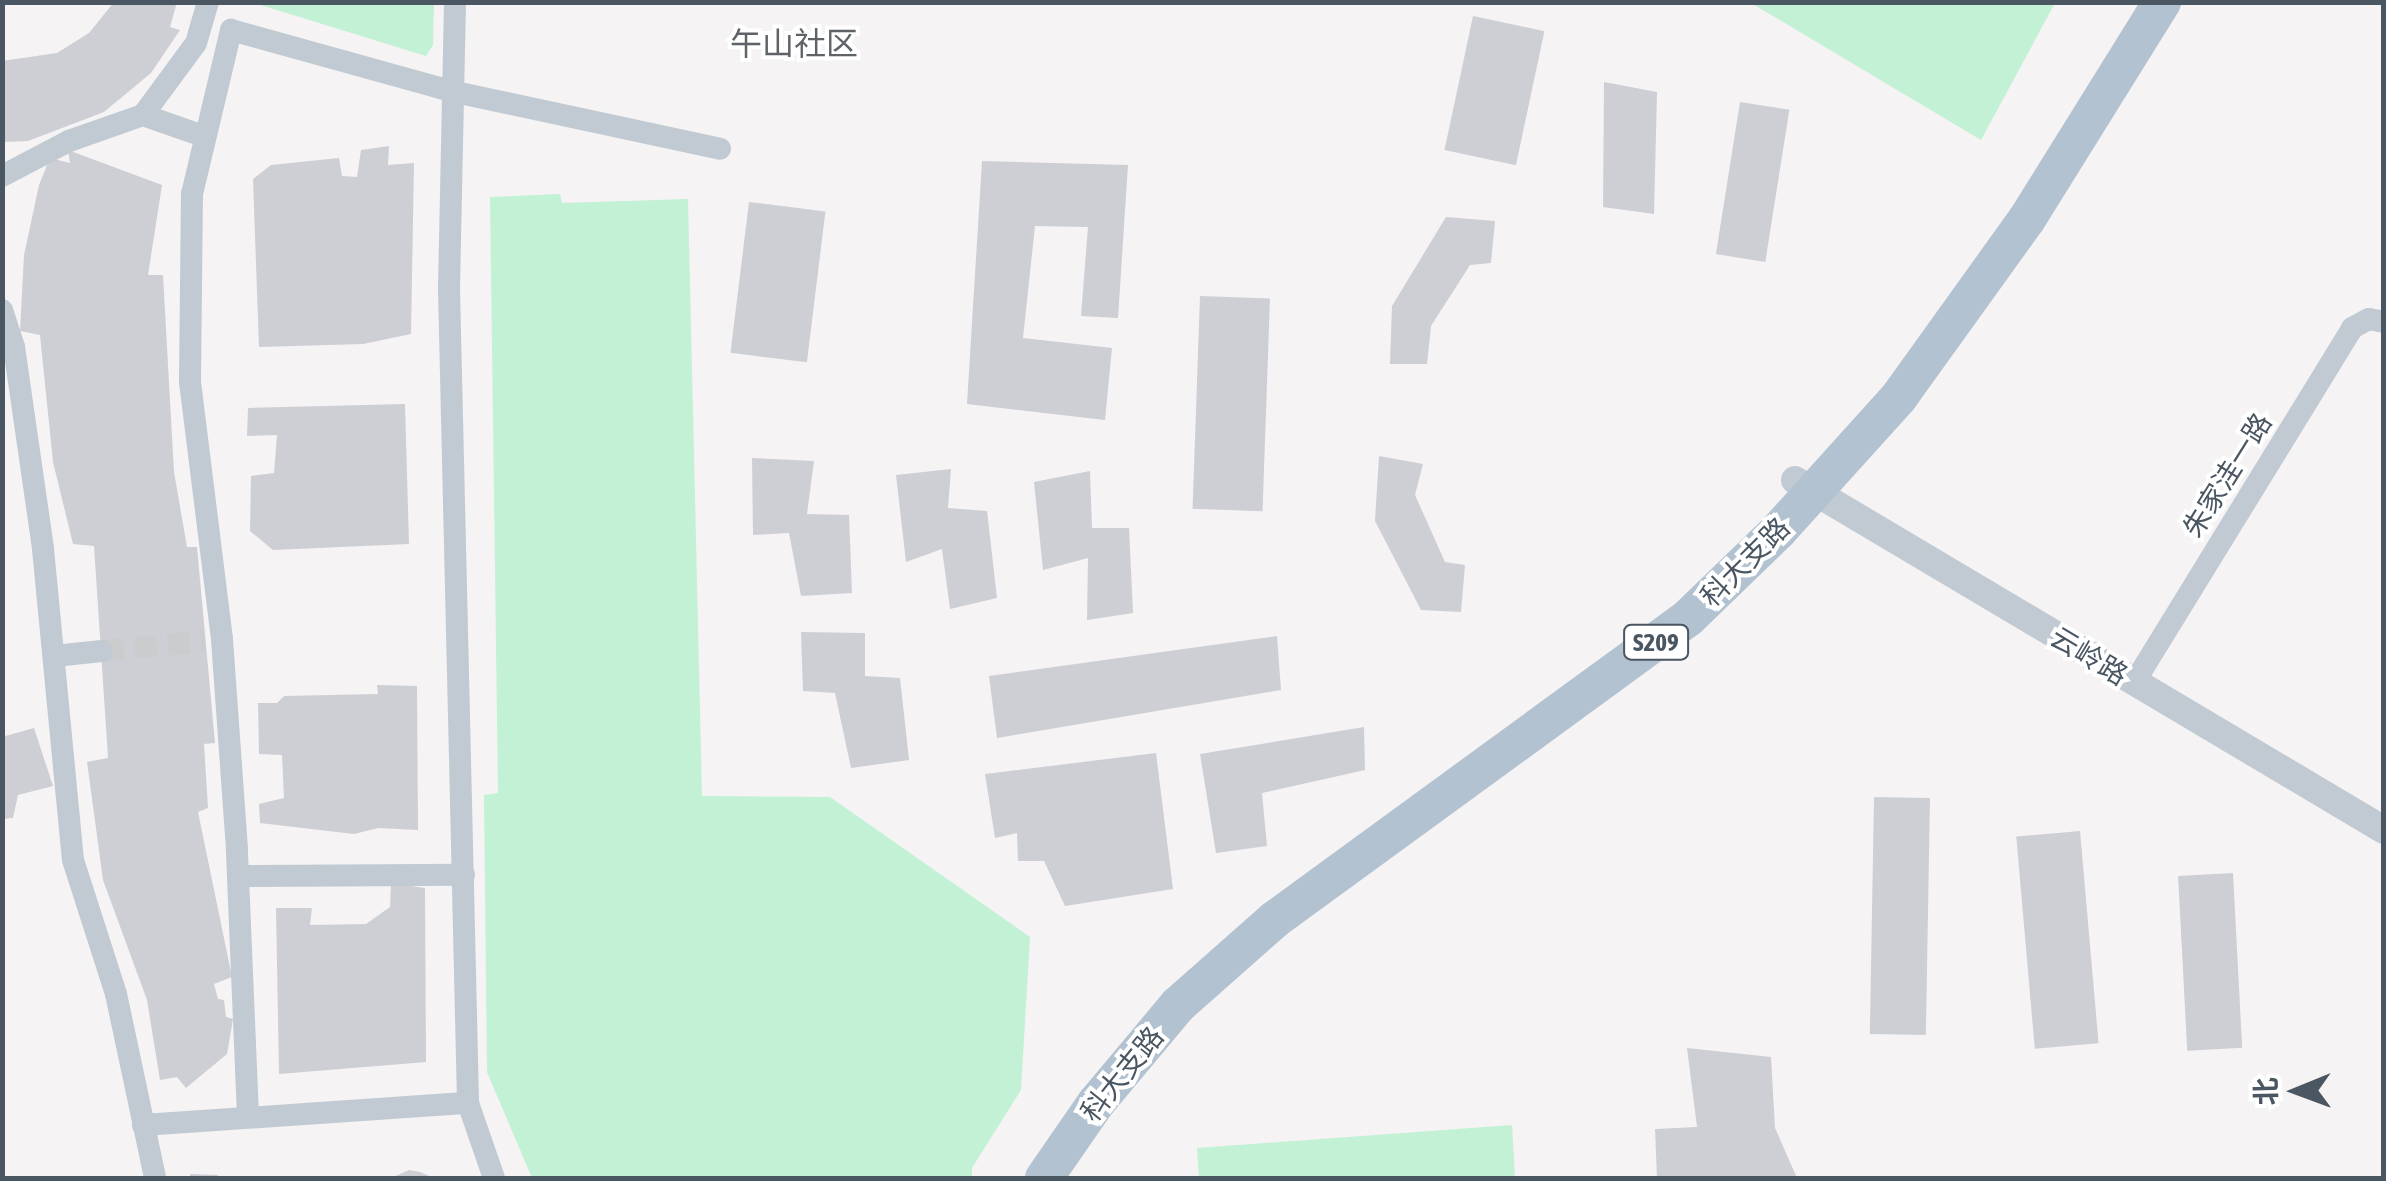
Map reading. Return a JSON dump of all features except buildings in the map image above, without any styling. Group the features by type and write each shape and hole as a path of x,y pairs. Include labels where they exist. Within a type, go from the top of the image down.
{"main road":[{"name":"科大支路","path":"1044,1178 1096,1103 1178,1006 1274,920 1688,618 1804,487 1885,378 1993,228 2135,2"},
{"name":"科大支路","path":"1018,1178 1078,1090 1158,993 1256,903 1676,598 1804,487 1899,397 2016,235 2162,2"}],"street":[{"path":"2,176 69,141 143,115 196,43 208,2"},
{"path":"454,2 456,92 449,289 468,1103 494,1178"},
{"path":"248,1116 238,876 190,381 192,194 231,30 456,92 720,149"},
{"path":"143,115 203,136"},
{"path":"2,310 17,366 54,656 73,860 116,994 155,1178"},
{"name":"朱家洼一路","path":"2134,682 2352,328 2368,319 2384,322"},
{"name":"云岭路","path":"1804,487 2384,830"},
{"path":"54,656 102,652"},
{"path":"238,876 464,875"},
{"path":"143,1126 468,1103"}],"green space":[{"path":"254,3 434,3 433,45 426,56"},
{"path":"1751,3 2055,3 1981,140"},
{"path":"560,194 562,203 688,199 702,796 830,797 1030,937 1021,1090 972,1168 972,1178 532,1178 487,1072 484,795 498,793 490,197"},
{"path":"1512,1125 1515,1178 1199,1178 1197,1148"}],"tunnel":[{"path":"102,651 205,641"}],"district":[{"name":"午山社区","path":"794,44"}]}
